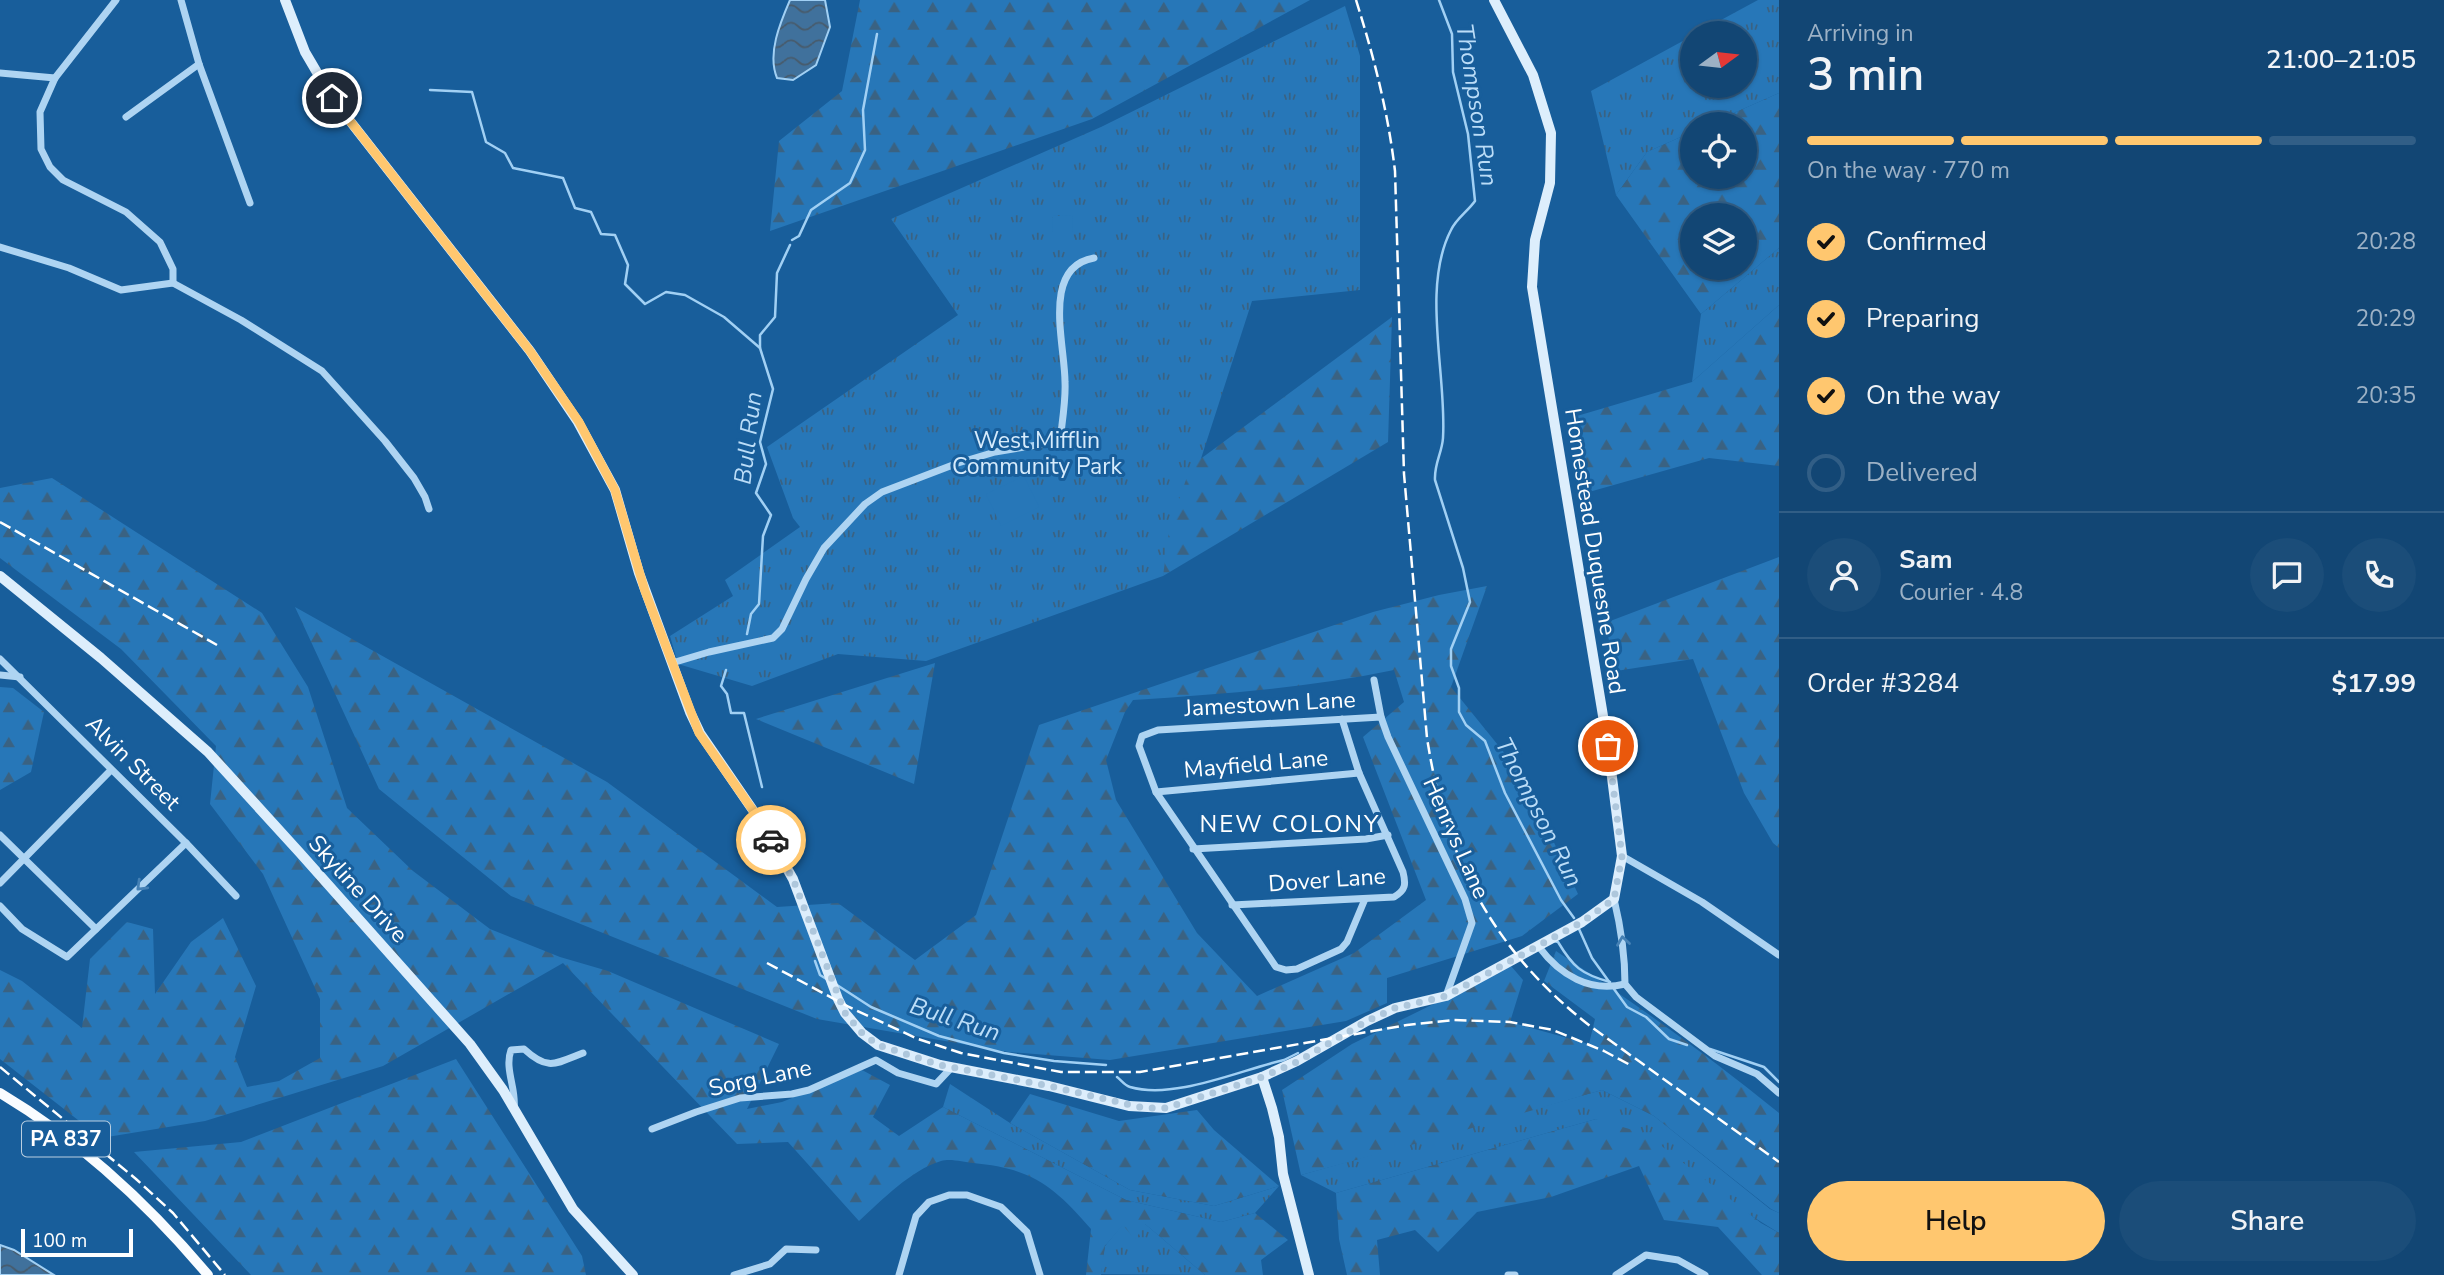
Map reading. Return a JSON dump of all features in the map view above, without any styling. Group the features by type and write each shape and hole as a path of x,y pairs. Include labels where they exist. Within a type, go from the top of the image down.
{"main road":[{"name":"PA 837","path":"0,1093 30,1111 128,1191 175,1236 208,1275"}],"street":[{"path":"116,0 55,78 40,112 41,149 50,167 63,180 126,212 160,242 173,269 173,283"},
{"path":"181,0 200,64 250,203"},
{"path":"285,0 305,52 332,98 530,351 579,422 615,490 639,573 699,733 759,819 793,879 838,999 854,1024 878,1045 952,1067 1144,1108 1166,1108 1262,1077 1297,1062 1367,1021 1395,1008 1446,996 1539,947 1582,922 1614,899 1622,930 1625,985 1636,998 1715,1056 1758,1074 1779,1093"},
{"name":"Homestead Duquesne Road","path":"1494,0 1533,75 1551,133 1550,183 1535,240 1532,287 1608,746 1622,856 1614,899"},
{"path":"126,117 200,64"},
{"path":"0,73 55,78"},
{"path":"0,247 69,268 121,290 173,283 241,320 322,371 385,440 414,478 429,509"},
{"path":"672,663 773,638 782,629 824,548 864,504 882,492 995,452 1060,441 1066,382 1060,299 1062,285 1068,274 1082,260 1094,258"},
{"name":"Skyline Drive","path":"0,576 101,658 208,752 470,1044 514,1110 573,1209 633,1275"},
{"name":"Alvin Street","path":"0,659 236,896"},
{"path":"0,675 20,677"},
{"path":"1374,680 1381,717"},
{"name":"Jamestown Lane","path":"1156,792 1139,746 1142,736 1158,730 1381,717 1388,737"},
{"path":"1193,849 1366,839 1388,835 1359,773 1342,719"},
{"name":"Henrys Lane","path":"1388,737 1465,899 1472,923 1446,996"},
{"path":"0,883 111,770"},
{"name":"Mayfield Lane","path":"1156,792 1359,773"},
{"path":"1156,792 1276,967 1297,969 1341,949 1347,942 1365,899"},
{"path":"0,835 96,929"},
{"name":"Dover Lane","path":"1232,905 1394,897 1402,892 1406,883 1388,835"},
{"path":"0,906 22,929 67,957 186,843"},
{"path":"1622,856 1702,902 1779,956"},
{"path":"1539,947 1549,960 1568,976 1589,985 1625,985"},
{"path":"514,1110 516,1099 509,1064 511,1051 524,1049 538,1062 547,1063 558,1063 583,1052"},
{"name":"Sorg Lane","path":"652,1129 740,1098 810,1090 876,1060 898,1073 936,1084 952,1067"},
{"path":"1262,1077 1279,1137 1283,1174 1309,1275"},
{"path":"899,1275 916,1216 929,1202 949,1195 967,1195 1001,1207 1027,1232 1040,1275"},
{"path":"734,1275 756,1266 770,1264 786,1249 816,1250"},
{"path":"1616,1275 1646,1255 1678,1260 1705,1275"},
{"path":"1508,1275 1515,1275"}],"green space":[{"path":"860,0 1310,0 1092,119 770,231 779,141 842,91"},
{"path":"1758,0 1779,0 1779,93 1736,112 1680,112 1680,137 1647,152 1616,195 1591,91 1680,43 1680,98 1757,98 1757,21 1719,21"},
{"name":"West Mifflin Community Park","path":"1345,6 1360,56 1360,290 1252,301 1163,576 926,661 838,654 752,686 678,664 670,636 733,596 725,580 800,527 793,518 767,447 958,315 891,219 1101,127"},
{"path":"1779,93 1779,248 1757,267 1757,203 1680,203 1680,280 1741,280 1701,314 1616,195 1647,152 1680,137 1680,189 1757,189 1757,112 1736,112"},
{"path":"1072,215 1073,232 1052,232 1053,216"},
{"path":"1779,248 1779,305 1692,382 1701,314 1741,280 1757,280 1757,267"},
{"path":"1779,305 1779,466 1709,458 1589,492 1577,416 1692,382"},
{"path":"1392,317 1388,442 1163,576 1170,524 1191,466"},
{"path":"1077,444 1078,462 1057,463 1056,445"},
{"path":"1024,476 1039,507 1001,526 986,494"},
{"path":"52,478 262,613 308,687 347,808 413,871 490,929 560,957 608,971 779,1044 747,1109 782,1102 862,1070 890,1085 873,1117 899,1136 943,1107 1126,1200 1221,1222 1255,1213 1288,1240 1261,1260 1263,1275 1205,1275 1145,1224 1135,1240 1123,1225 1105,1246 1101,1275 1086,1275 1091,1229 1065,1201 1040,1182 1011,1169 953,1160 941,1161 919,1171 897,1186 859,1221 788,1142 737,1144 563,963 383,1066 205,1121 101,1138 0,1059 0,970 22,981 82,1028 90,959 127,922 153,929 155,994 191,942 223,918 256,986 235,1057 247,1087 279,1081 320,1058 320,999 263,874 210,804 216,746 121,649 0,558 0,488"},
{"path":"1779,557 1779,848 1773,843 1744,793 1693,659 1616,671 1605,623"},
{"path":"1487,586 1451,687 1523,776 1578,894 1522,936 1387,978 1387,1003 1346,1021 1110,1060 1009,1052 817,1019 511,896 379,789 295,607 607,782 777,907 838,903 915,960 976,915 1039,725 1373,612","holes":["1394,670 1404,702 1363,737 1426,900 1354,953 1257,996 1197,933 1116,800 1106,760 1125,712 1133,700 1297,686"]},
{"path":"935,663 914,784 756,719"},
{"path":"0,687 13,688 44,712 31,772 0,790"},
{"path":"1556,951 1670,1029 1779,1113 1779,1213 1654,1116 1602,1090 1301,1175 1282,1090 1352,1044 1511,966 1523,980 1510,1022 1589,1044 1595,1019 1544,981"},
{"path":"456,1059 582,1256 586,1275 251,1275 134,1152 241,1142"},
{"path":"950,1084 1010,1123 1130,1190 1214,1206 1279,1186 1255,1213 1221,1222 1126,1200 943,1107"},
{"path":"1602,1090 1654,1116 1770,1209 1779,1213 1779,1233 1596,1119 1336,1193 1301,1175"},
{"path":"1030,1094 1119,1121 1197,1110 1214,1130 1279,1186 1214,1206 1130,1190 1010,1123"},
{"path":"1596,1119 1646,1134 1761,1223 1779,1233 1779,1275 1762,1275 1718,1227 1664,1220 1639,1166 1551,1197 1477,1212 1438,1252 1415,1230 1377,1240 1380,1275 1347,1275 1339,1239 1336,1193"},
{"path":"1144,1223 1205,1275 1100,1274 1105,1246 1123,1224 1135,1239"}],"water":[{"path":"790,0 825,0 830,27 816,65 793,80 777,78 773,59 779,28"},
{"path":"0,1245 14,1250 54,1275 0,1275"}],"waterway":[{"name":"Thompson Run","path":"1439,0 1452,34 1453,72 1468,134 1475,201 1456,222 1442,253 1436,305 1443,438 1435,480 1463,568 1470,602 1451,649 1451,666 1459,688 1459,712 1466,725 1485,741 1505,793 1561,900 1574,918"},
{"path":"792,240 799,236 811,210 850,183 865,150 863,110 877,34"},
{"name":"Bull Run","path":"430,90 472,92 486,142 505,153 513,168 563,178 575,208 591,212 601,234 615,235 628,265 625,284 645,304 666,292 685,295 724,317 760,348 773,389 760,442 766,464 756,493 771,515 763,536 759,604 751,614 747,634"},
{"path":"760,348 760,335 775,317 777,273 790,245"},
{"name":"Bull Run","path":"726,670 721,686 727,694 731,713 744,713 762,787"},
{"name":"Thompson Run","path":"1579,929 1592,958 1610,983"},
{"name":"Bull Run","path":"1554,941 1558,942 1568,958 1579,968 1610,982"},
{"name":"Bull Run","path":"815,961 820,975 828,980"},
{"name":"Bull Run","path":"837,985 871,1007 939,1036 1004,1053 1054,1061 1106,1065"},
{"name":"Thompson Run","path":"1614,989 1627,1007 1646,1017 1669,1039 1687,1045"},
{"name":"Thompson Run","path":"1710,1049 1764,1067 1779,1082"},
{"name":"Bull Run","path":"1117,1077 1130,1087 1167,1090 1207,1082 1284,1060 1298,1053"}],"railway":[{"path":"1356,0 1380,85 1395,171 1404,474 1427,738 1435,782 1447,824 1461,862 1500,933 1526,966 1556,997 1590,1026 1779,1162"},
{"path":"0,522 217,645"},
{"path":"767,963 849,1007 918,1039 961,1053 1061,1072 1140,1072 1407,1025 1454,1020 1510,1022 1553,1030 1632,1066"},
{"path":"0,1067 136,1179 173,1213 225,1275"}],"way so far":[{"path":"771,840 793,879 845,1013 862,1033 878,1045 940,1065 1049,1086 1129,1106 1166,1108 1262,1077 1297,1062 1367,1021 1395,1008 1446,996 1539,947 1582,922 1614,899 1622,856 1608,746"}],"district":[{"name":"NEW COLONY","path":"1290,824"}],"route":[{"path":"332,98 530,351 579,422 615,490 645,591 699,733 771,840"}]}
